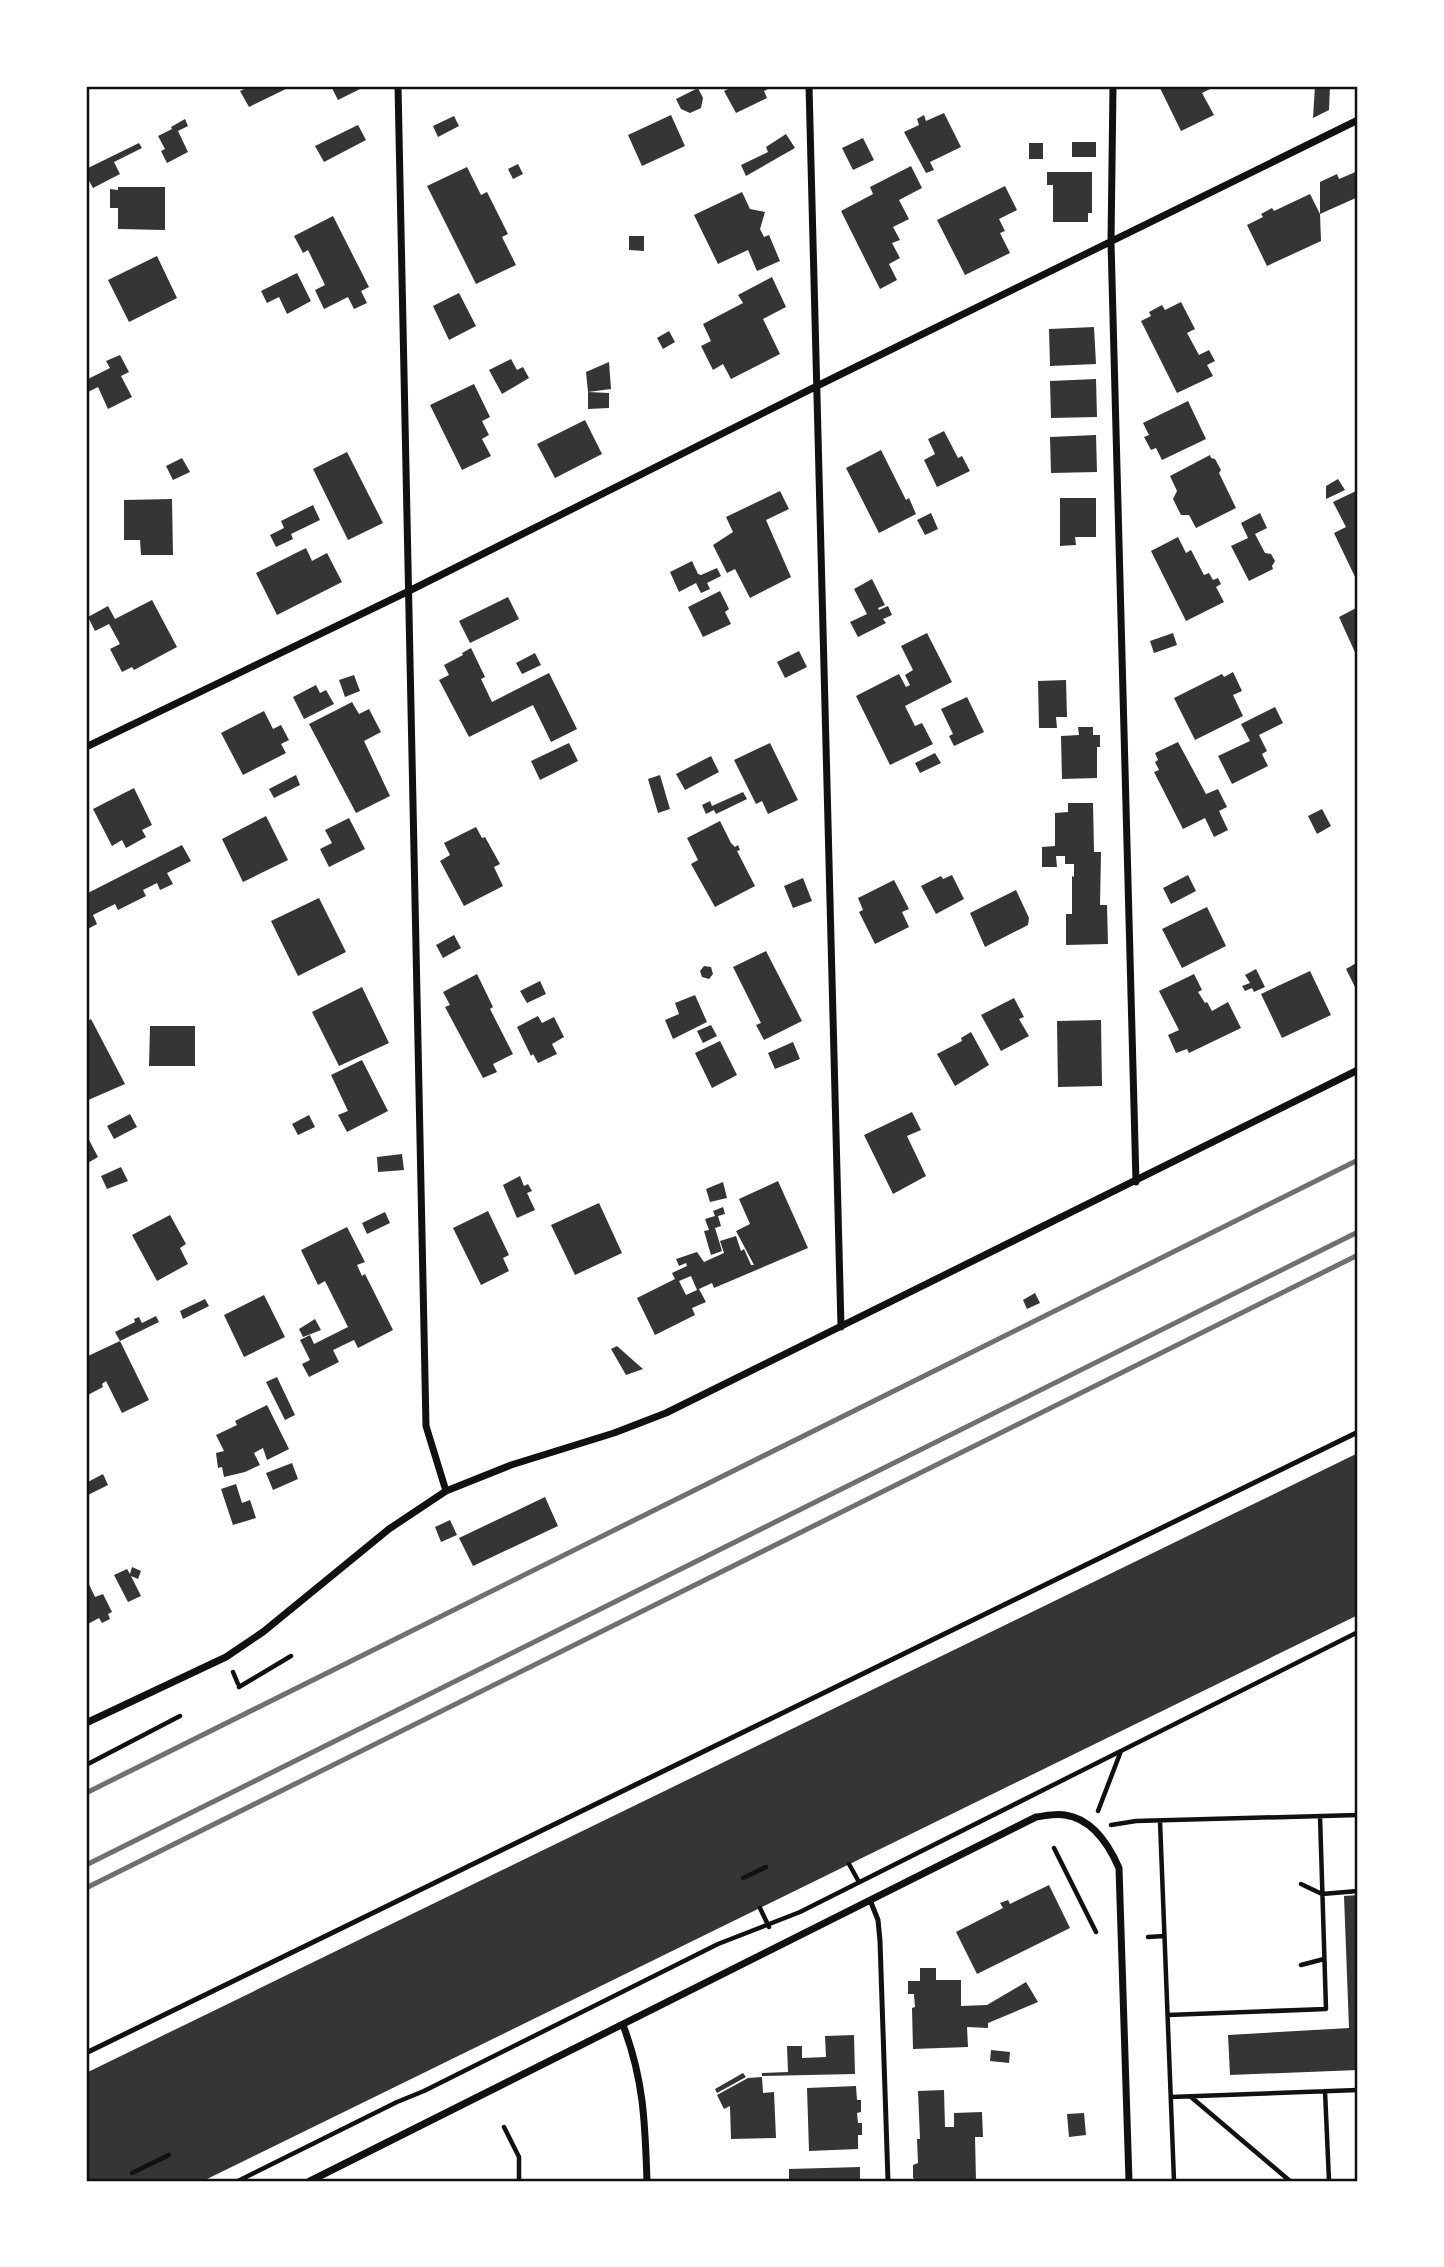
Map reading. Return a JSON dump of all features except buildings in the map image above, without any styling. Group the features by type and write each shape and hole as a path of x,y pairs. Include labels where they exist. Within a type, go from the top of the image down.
{"street":[{"path":"398,86 426,1426 446,1491"},
{"path":"809,86 841,1327"},
{"path":"1113,86 1111,242 1136,1182"},
{"path":"86,747 409,591 817,386 1358,120"},
{"path":"86,1723 226,1657 263,1632 389,1529 446,1491 476,1477 614,1433 666,1413 1358,1070"},
{"path":"310,2181 1036,1816 1065,1815 1092,1827 1110,1846 1119,1868 1129,2181"},
{"path":"622,2025 642,2088 647,2181"}],"lane":[{"path":"86,2053 1358,1432"},
{"path":"870,1900 878,1920 880,1941 888,2181"}],"path":[{"path":"237,2181 718,1944 823,1900 1358,1632"},
{"path":"239,1688 290,1656"},
{"path":"86,1765 180,1716"},
{"path":"1121,1750 1092,1827 1136,1821 1358,1815"},
{"path":"1168,2015 1326,2009 1320,1816"},
{"path":"1160,1821 1174,2181"},
{"path":"1054,1848 1096,1932"},
{"path":"743,1878 766,1867"},
{"path":"1301,1884 1322,1894 1358,1891"},
{"path":"760,1908 778,1946"},
{"path":"1148,1937 1164,1936"},
{"path":"1301,1965 1324,1959"},
{"path":"1171,2097 1358,2090"},
{"path":"1325,2091 1328,2181"},
{"path":"1190,2096 1290,2181"},
{"path":"504,2127 519,2157 519,2181"},
{"path":"132,2173 169,2155"}],"railway":[{"path":"86,1793 1358,1160"},
{"path":"86,1865 1358,1232"},
{"path":"86,1888 1358,1255"}]}
